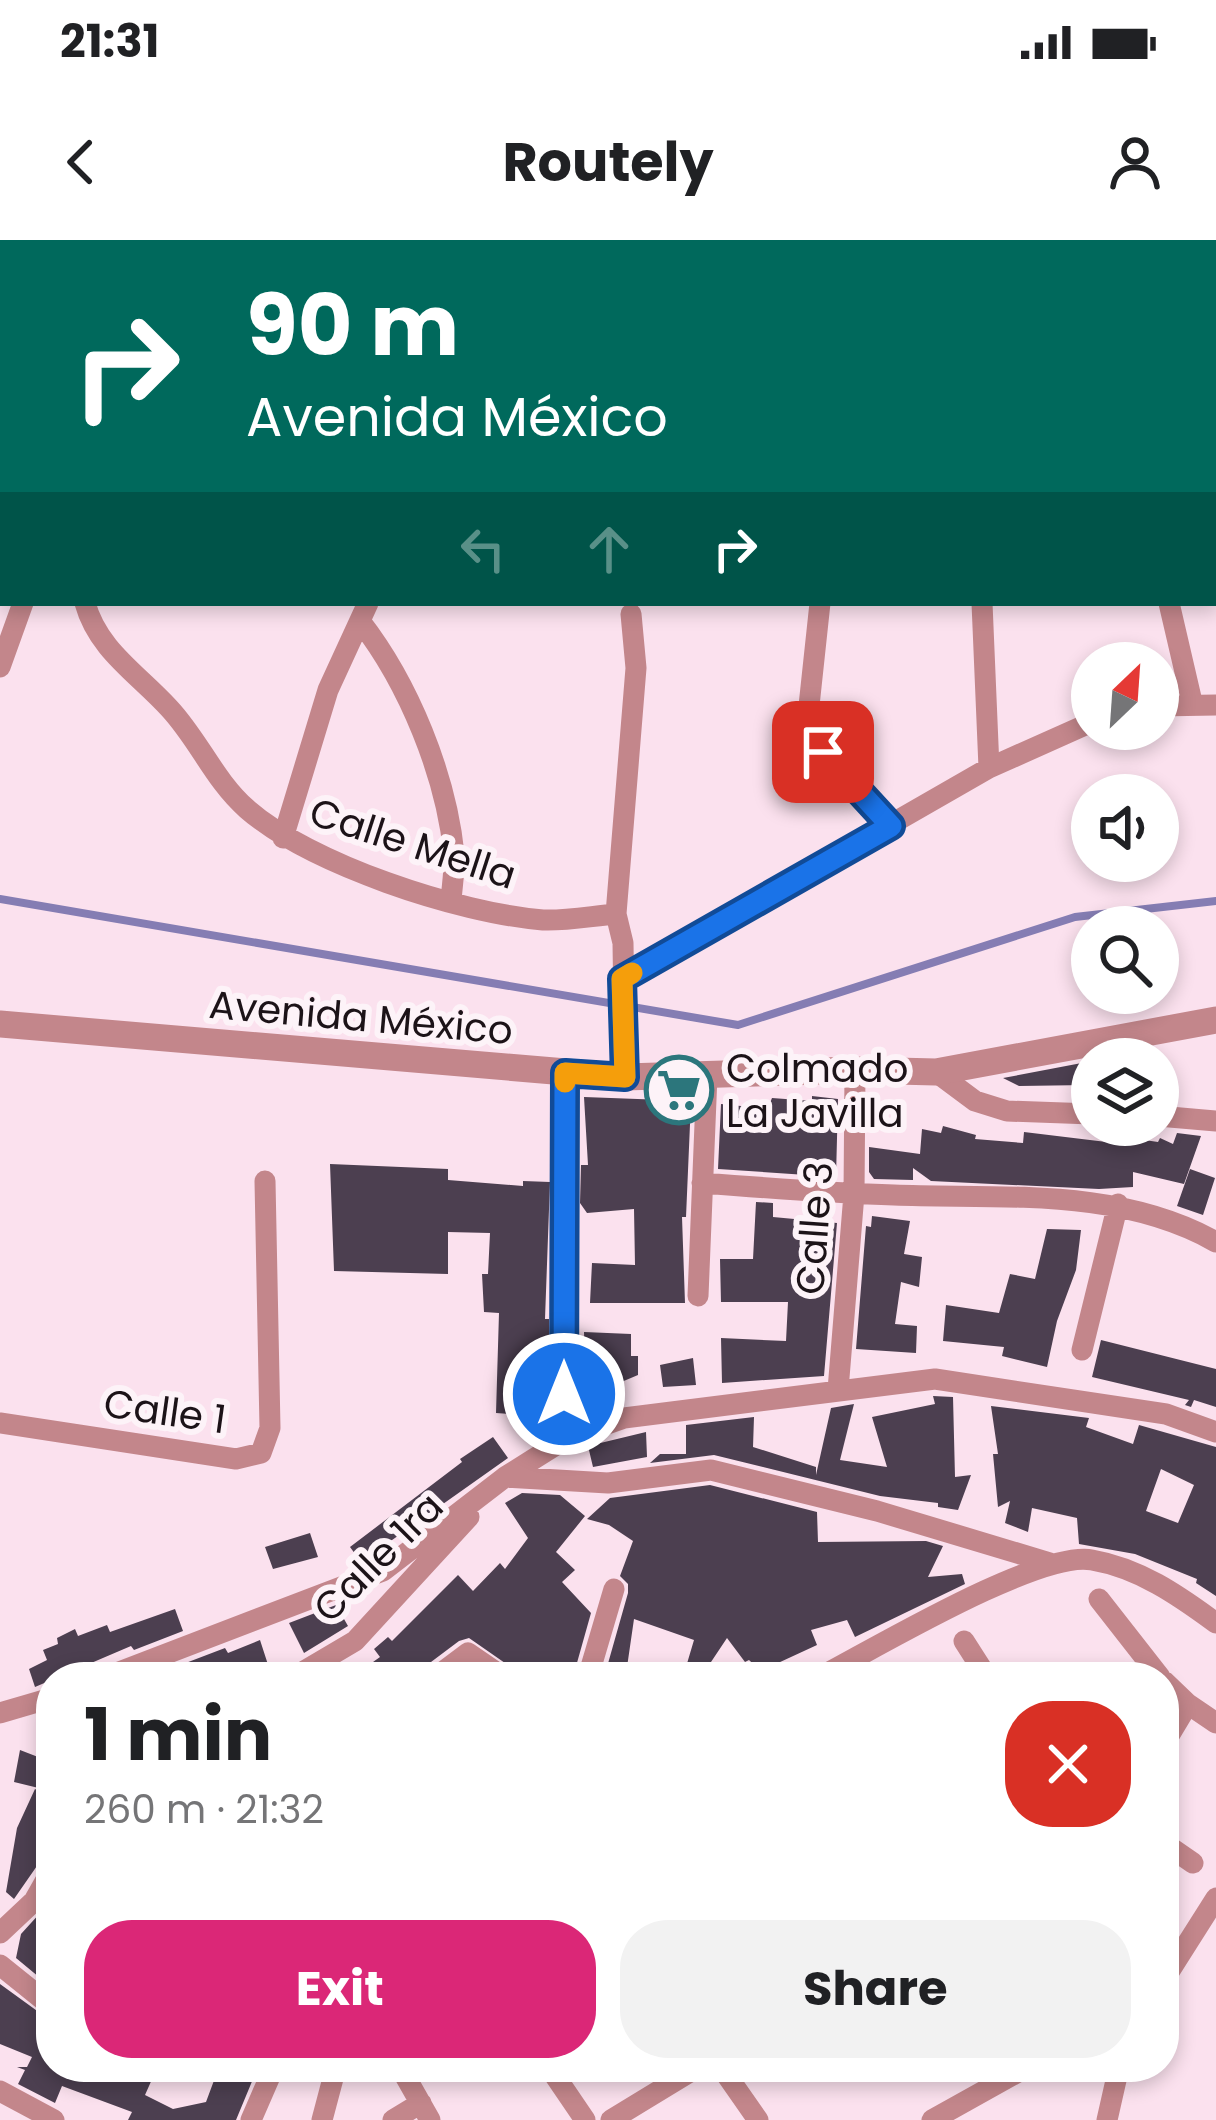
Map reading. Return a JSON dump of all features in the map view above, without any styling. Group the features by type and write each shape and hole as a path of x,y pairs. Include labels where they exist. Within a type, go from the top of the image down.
{"street":[{"path":"0,668 22,606"},
{"name":"Calle Mella","path":"86,606 91,626 104,645 186,726 219,782 283,838 330,861 498,914 547,920 616,914"},
{"path":"820,606 808,716 823,752 891,826"},
{"path":"982,606 989,768"},
{"path":"1170,606 1192,702"},
{"path":"283,838 328,690 364,612"},
{"path":"364,612 404,692 437,776 454,856 451,901"},
{"path":"625,1077 623,943 616,914 636,668 631,614"},
{"path":"1179,704 1216,705"},
{"path":"622,979 989,768 1071,731"},
{"name":"Avenida México","path":"0,1024 625,1077 936,1072 1216,1020"},
{"name":"Calle 3","path":"838,1390 854,1194 855,1070"},
{"path":"936,1072 975,1100 1007,1111 1071,1113"},
{"path":"564,1394 565,1073"},
{"path":"698,1296 707,1075"},
{"path":"1179,1117 1216,1120"},
{"name":"Calle 1","path":"0,1423 236,1459 261,1453 269,1428 265,1181"},
{"path":"702,1183 1118,1204 1191,1228 1216,1242"},
{"path":"1082,1350 1118,1204"},
{"path":"145,1662 383,1570 505,1477 566,1438 624,1418 935,1379 1166,1414 1216,1432"},
{"path":"505,1477 608,1483 711,1470 877,1511 1050,1563"},
{"name":"Calle 1ra","path":"319,1662 355,1641 505,1477"},
{"path":"849,1662 1007,1580 1050,1563 1088,1558 1147,1577 1216,1623"},
{"path":"592,1662 614,1589"},
{"path":"1099,1599 1149,1662"},
{"path":"964,1641 977,1662"},
{"path":"456,1662 468,1653 481,1662"},
{"path":"1179,1695 1216,1724"},
{"path":"0,1713 36,1702"},
{"path":"1179,1719 1188,1704"},
{"path":"1179,1853 1193,1863"},
{"path":"0,1933 36,1897"},
{"path":"1179,1956 1216,1898"},
{"path":"0,1965 36,1994"},
{"path":"251,2120 267,2082"},
{"path":"322,2120 333,2082"},
{"path":"393,2120 425,2112 408,2082"},
{"path":"559,2082 585,2120"},
{"path":"611,2120 673,2082"},
{"path":"731,2082 758,2120"},
{"path":"932,2120 1000,2082"},
{"path":"1107,2120 1116,2082"},
{"path":"0,2091 54,2120"}],"building":[{"path":"1071,1065 1071,1085 1019,1086 1003,1078"},
{"path":"812,1096 838,1099 836,1177 718,1169 721,1104 761,1108 761,1102 770,1103 772,1098 812,1101"},
{"path":"584,1097 691,1101 686,1217 682,1217 685,1303 590,1303 592,1263 635,1265 634,1209 587,1213 580,1203 581,1165 588,1165"},
{"path":"943,1126 976,1135 975,1139 1023,1143 1024,1132 1071,1138 1071,1146 1179,1146 1179,1133 1201,1136 1184,1184 1133,1172 1133,1187 1099,1189 931,1181 913,1168 913,1180 874,1179 869,1172 869,1147 920,1154 922,1129 941,1133"},
{"path":"330,1164 448,1169 448,1180 523,1186 523,1181 550,1182 545,1319 549,1319 549,1337 540,1416 496,1413 499,1313 484,1312 482,1274 488,1274 490,1233 448,1232 448,1274 334,1271"},
{"path":"1190,1169 1215,1178 1203,1215 1177,1206"},
{"path":"756,1202 773,1203 773,1217 837,1223 824,1376 722,1383 721,1338 786,1341 788,1302 721,1302 720,1259 753,1259"},
{"path":"872,1216 910,1221 904,1254 922,1257 919,1287 901,1282 895,1324 917,1326 916,1353 856,1349 866,1226 871,1227"},
{"path":"1047,1229 1081,1230 1076,1270 1047,1367 1002,1356 1004,1347 943,1341 946,1305 999,1313 1010,1274 1035,1279"},
{"path":"584,1332 631,1334 631,1356 638,1356 638,1375 619,1383 621,1390 586,1392"},
{"path":"1101,1340 1216,1369 1216,1407 1194,1400 1191,1407 1185,1405 1189,1400 1092,1377"},
{"path":"693,1358 696,1385 663,1387 660,1365"},
{"path":"933,1396 953,1397 955,1477 971,1475 958,1510 714,1455 650,1463 660,1454 686,1454 686,1425 754,1417 753,1447 816,1467 816,1475 831,1408 854,1404 840,1460 887,1467 872,1417 935,1404"},
{"path":"991,1406 1089,1418 1086,1427 1133,1444 1139,1425 1216,1447 1216,1596 1196,1583 1197,1579 1135,1554 1079,1544 1077,1518 1032,1508 1028,1532 1005,1523 1010,1501 998,1507 993,1454 998,1454","holes":["1161,1469 1194,1485 1178,1523 1146,1511"]},
{"path":"646,1432 647,1457 593,1467 588,1446"},
{"path":"493,1437 508,1458 361,1562 350,1547"},
{"path":"710,1485 817,1512 818,1542 926,1541 943,1546 928,1577 962,1574 965,1584 855,1637 847,1620 811,1630 817,1645 780,1662 745,1662 727,1638 711,1662 687,1662 694,1640 634,1619 628,1662 608,1662 628,1593 628,1584 620,1576 633,1541 609,1525 587,1519 610,1498"},
{"path":"522,1493 560,1495 585,1516 556,1552 575,1570 562,1582 591,1613 577,1662 503,1662 469,1638 431,1662 373,1662 380,1657 374,1649 388,1637 392,1641 458,1575 473,1591 500,1563 505,1569 528,1538 505,1503"},
{"path":"310,1533 318,1557 273,1569 265,1547"},
{"path":"336,1605 348,1626 304,1653 289,1623"},
{"path":"175,1609 183,1631 94,1662 43,1662 47,1660 43,1650 75,1629 78,1636 107,1625 110,1632"},
{"path":"260,1640 267,1662 188,1662 225,1648 228,1653"},
{"path":"20,1750 36,1756 36,1787 14,1782"},
{"path":"35,1789 36,1867 14,1899 6,1892 17,1828"},
{"path":"36,1918 36,1975 16,1958 21,1934"},
{"path":"0,1984 36,2010 36,2082 151,2082 145,2095 173,2109 206,2102 213,2082 252,2082 236,2120 128,2120 132,2112 62,2086 55,2103 18,2084 25,2070 17,2067 27,2067 32,2057 0,2044"}],"waterway":[{"path":"0,899 738,1025 1075,917 1216,901"}],"slow traffic":[{"path":"565,1082 565,1073 625,1077 622,979 632,973"}],"place":[{"name":"Colmado La Javilla","path":"679,1090"}],"route":[{"path":"564,1394 565,1073 625,1077 622,979 891,826 823,752"}]}
